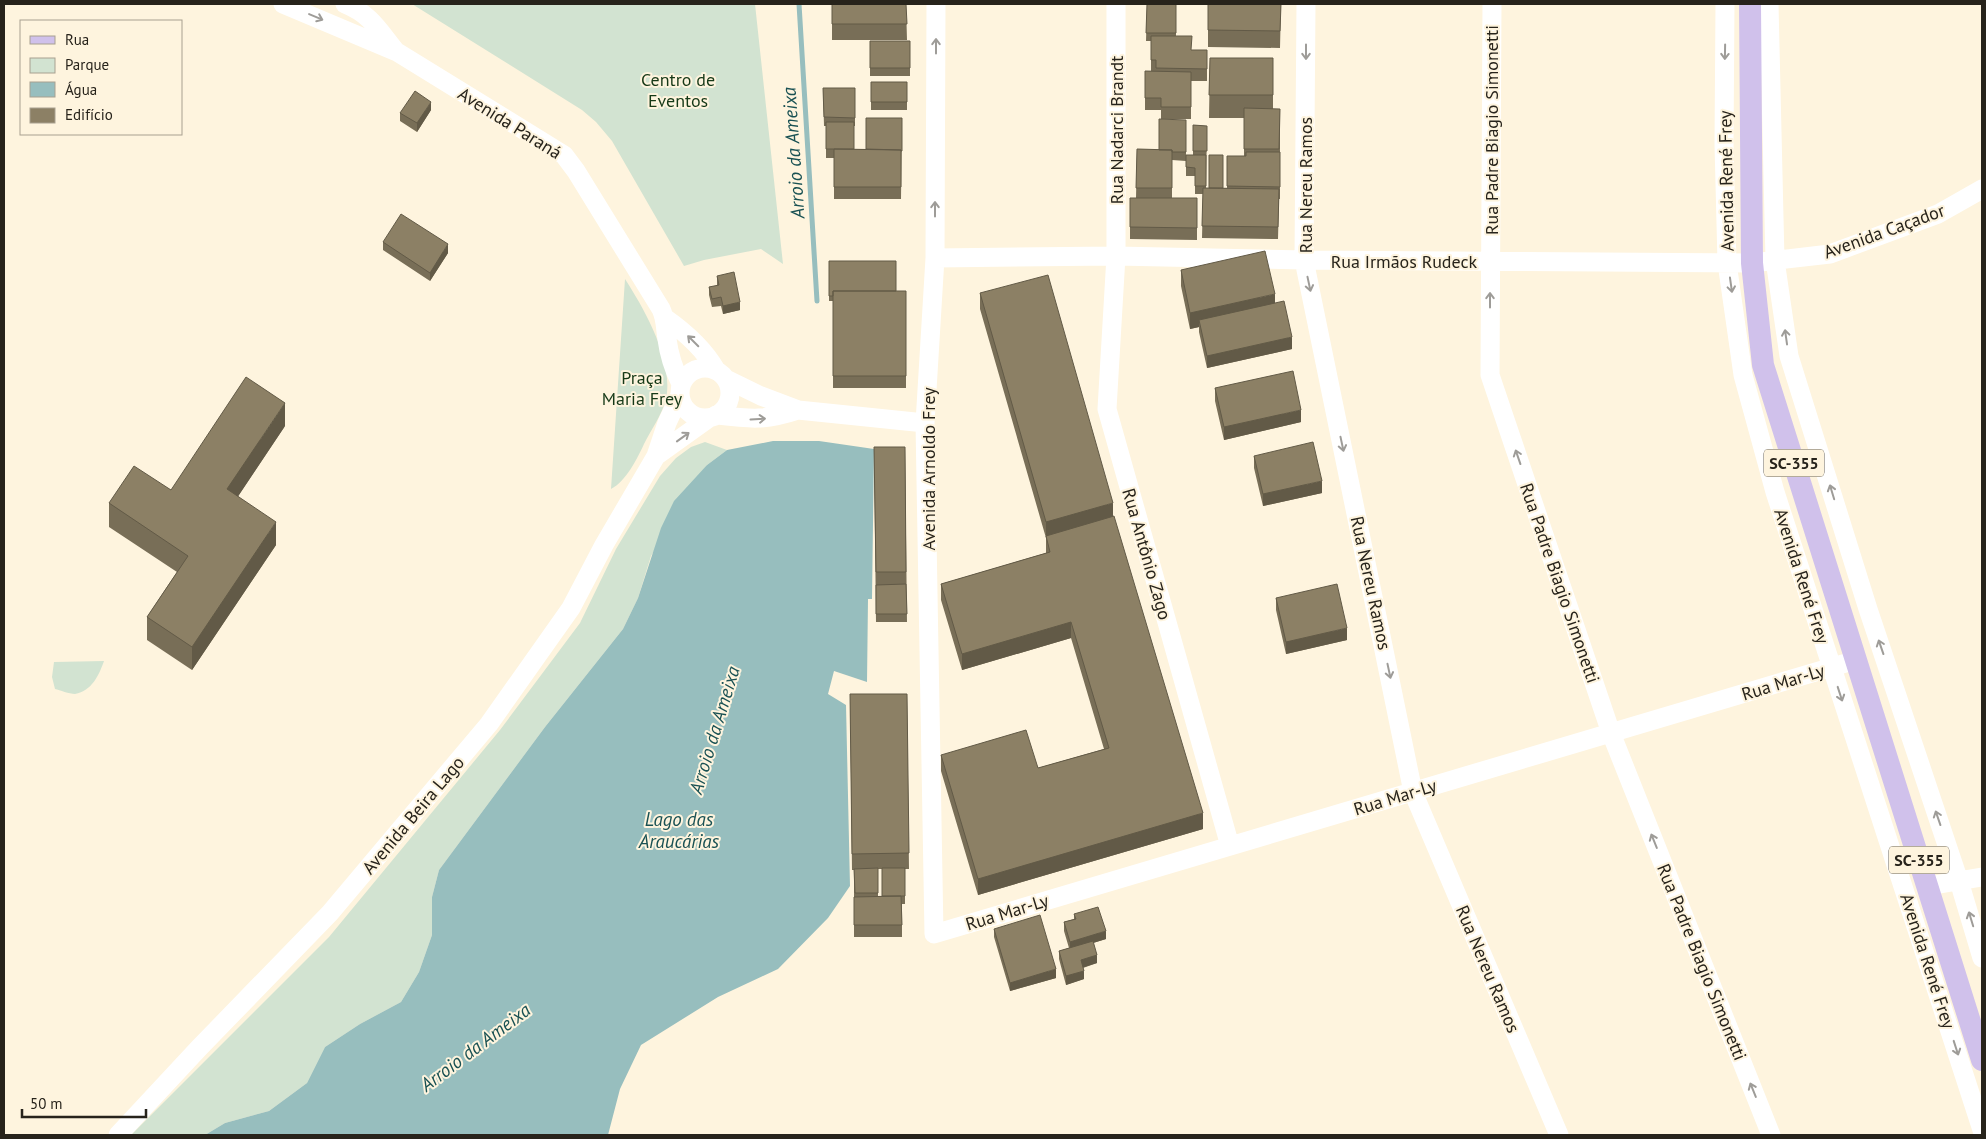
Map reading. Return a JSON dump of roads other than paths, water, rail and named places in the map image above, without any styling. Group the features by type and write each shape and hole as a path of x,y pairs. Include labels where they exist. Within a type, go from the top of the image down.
{"main road":[{"name":"Avenida René Frey","path":"1750,4 1752,263 1763,365 1982,1060"}],"street":[{"name":"Avenida Paraná","path":"283,4 396,52 564,155 576,171 665,318 681,329 697,344 721,375"},
{"name":"Avenida Arnoldo Frey","path":"934,934 925,423 935,258 936,4"},
{"name":"Rua Nadarci Brandt","path":"1116,4 1116,256"},
{"name":"Rua Nereu Ramos","path":"1306,4 1304,260 1413,792 1559,1135"},
{"name":"Rua Padre Biagio Simonetti","path":"1492,4 1490,376 1611,733 1771,1135"},
{"name":"Avenida René Frey","path":"1725,4 1724,144 1727,262 1743,375 1774,492 1982,1130"},
{"path":"1768,4 1775,260 1789,356 1868,608 1959,881 1982,958"},
{"name":"Avenida Paraná","path":"355,6 369,17 396,52"},
{"path":"349,32 355,6"},
{"name":"Avenida Caçador","path":"1752,263 1830,254 1938,214 1982,188"},
{"name":"Rua Irmãos Rudeck","path":"935,258 1116,256 1304,260 1752,263"},
{"name":"Rua Antônio Zago","path":"1116,256 1107,409 1230,846"},
{"name":"Avenida Paraná","path":"665,318 666,338 674,370 684,407 689,412 695,416 754,420 798,410"},
{"name":"Avenida Paraná","path":"680,390 686,376 695,369 709,368 761,396 798,410 925,423"},
{"path":"713,417 726,406 729,400 730,393 721,375"},
{"name":"Avenida Beira Lago","path":"118,1135 199,1048 330,913 489,724 571,608 604,545 656,456 680,390"},
{"name":"Avenida Beira Lago","path":"656,456 713,417"},
{"name":"Rua Mar-Ly","path":"934,934 1856,660"},
{"path":"1928,886 1982,877"}],"water":[{"name":"Lago das Araucárias","path":"773,441 819,441 874,449 872,599 868,599 867,682 834,671 828,694 846,705 850,886 828,918 778,969 718,997 641,1045 620,1089 608,1135 205,1135 225,1123 269,1111 307,1083 325,1047 360,1024 401,1002 419,972 432,935 432,897 439,870 545,727 623,629 638,598 661,528 674,501 707,465 727,450"}],"waterway":[{"name":"Arroio da Ameixa","path":"799,4 817,301"}],"park label":[{"name":"Centro de Eventos","path":"678,89"},
{"name":"Praça Maria Frey","path":"642,387"}]}
